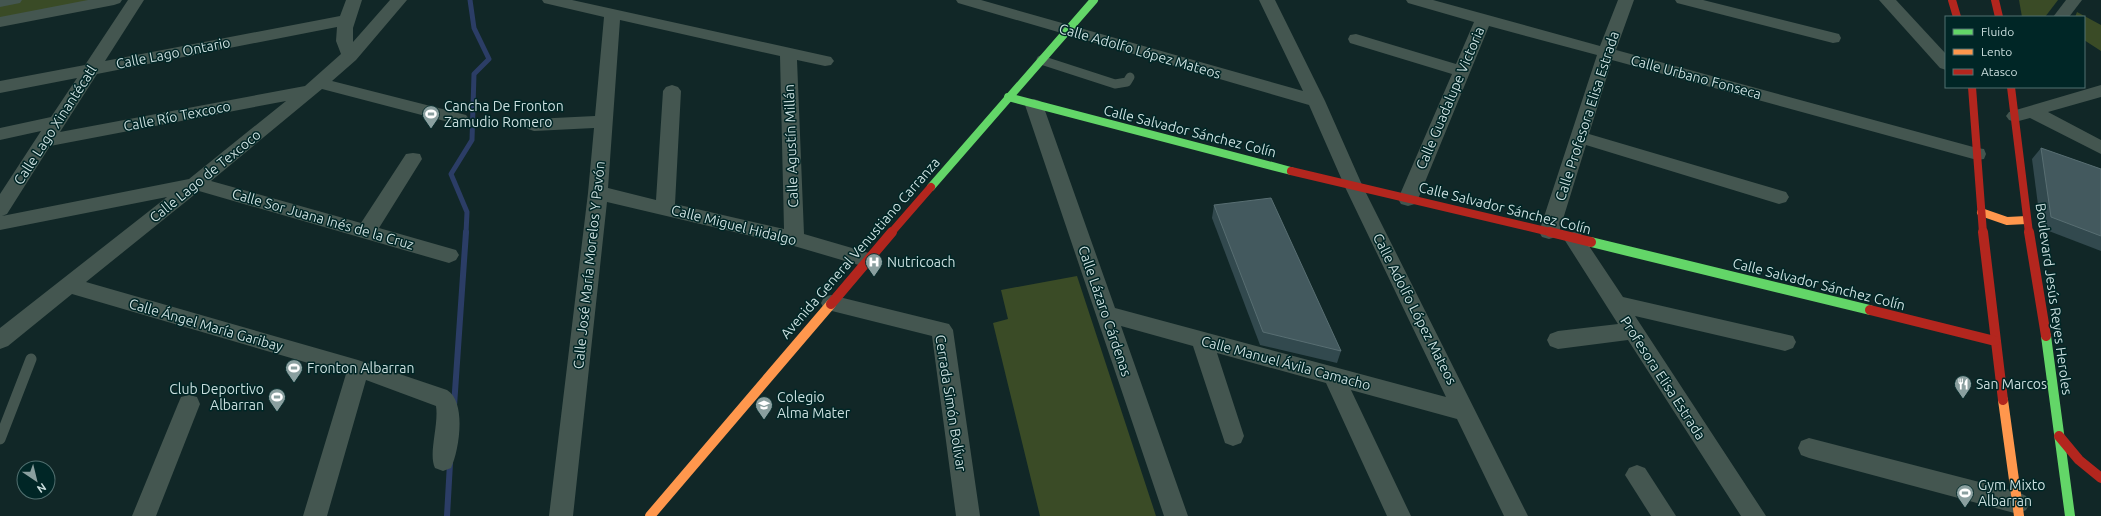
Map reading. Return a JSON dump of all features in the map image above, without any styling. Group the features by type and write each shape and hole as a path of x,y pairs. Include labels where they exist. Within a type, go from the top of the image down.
{"main road":[{"name":"Avenida General Venustiano Carranza","path":"650,516 1008,97 1094,0"},
{"path":"1952,0 1956,16"},
{"path":"1994,0 1999,16"},
{"name":"Boulevard Jesús Reyes Heroles","path":"2011,88 2027,220 2060,436 2070,516"},
{"path":"1971,89 1981,212 1995,341 2019,510"},
{"name":"Calle Salvador Sánchez Colín","path":"1008,97 1354,187 1549,232 1995,341"},
{"path":"1981,212 2008,221 2027,220"},
{"path":"2060,436 2079,460 2101,478"}],"street":[{"path":"0,2 14,0"},
{"path":"0,22 114,0"},
{"name":"Calle Lago Xinantécatl","path":"0,209 136,0"},
{"path":"350,56 343,41 346,20 354,0"},
{"name":"Calle Lago de Texcoco","path":"5,333 197,184 314,87 350,56 370,35 399,0"},
{"path":"550,0 825,61"},
{"name":"Calle Adolfo López Mateos","path":"964,0 1067,31 1316,101"},
{"name":"Calle Adolfo López Mateos","path":"1267,0 1316,101 1354,187 1516,516"},
{"name":"Calle Urbano Fonseca","path":"1414,0 1977,154"},
{"name":"Calle Profesora Elisa Estrada","path":"1549,232 1606,53 1626,0"},
{"path":"1683,0 1834,38"},
{"path":"1887,0 1945,63"},
{"path":"2062,16 2074,0"},
{"name":"Calle José María Morelos Y Pavón","path":"561,516 598,192 612,13"},
{"name":"Calle Lago Ontario","path":"0,87 346,20"},
{"name":"Calle Guadalupe Victoria","path":"1408,199 1460,71 1484,20"},
{"path":"1356,39 1460,71"},
{"name":"Calle Agustín Millán","path":"788,52 794,239"},
{"path":"314,87 460,119"},
{"name":"Calle Río Texcoco","path":"44,141 314,87"},
{"path":"665,207 672,91"},
{"path":"2014,116 2033,112 2101,91"},
{"name":"Calle Lázaro Cárdenas","path":"1034,105 1176,516"},
{"path":"2033,112 2101,148"},
{"path":"0,134 56,122"},
{"path":"534,125 603,122"},
{"path":"1578,138 1779,197"},
{"path":"368,230 413,159"},
{"path":"0,223 197,184"},
{"name":"Calle Sor Juana Inés de la Cruz","path":"197,184 368,230 449,254"},
{"name":"Calle Miguel Hidalgo","path":"598,192 794,239 869,260"},
{"name":"Profesora Elisa Estrada","path":"1574,239 1614,303 1754,516"},
{"name":"Calle Ángel María Garibay","path":"68,285 358,369 436,395 445,400 447,406 447,432 443,461"},
{"name":"Cerrada Simón Bolívar","path":"831,303 942,330 968,516"},
{"path":"1614,303 1785,342"},
{"name":"Calle Manuel Ávila Camacho","path":"1106,314 1335,378 1466,412"},
{"path":"1558,340 1633,331"},
{"path":"1202,340 1233,436"},
{"path":"315,516 358,369"},
{"path":"1335,378 1399,516"},
{"path":"144,516 189,404"},
{"path":"1809,448 2019,510"},
{"path":"1637,475 1664,516"}],"lane":[{"path":"1041,60 1115,84 1127,82 1130,77"},
{"path":"0,439 31,359"}],"green space":[{"path":"20,0 103,0 0,18 0,3"},
{"path":"2019,0 2058,0 2046,16 2022,16"},
{"path":"2077,12 2084,16 2075,16"},
{"path":"2085,16 2101,25 2101,51 2085,41"},
{"path":"1077,276 1156,516 1040,516 993,323 1008,319 1001,290"}],"building":[{"path":"2041,148 2101,169 2101,236 2051,217"},
{"path":"1271,198 1341,351 1263,332 1214,205"}],"waterway":[{"path":"466,233 467,212 451,174 472,140 474,74 489,59 474,28 470,0"},
{"path":"454,406 466,232"},
{"path":"447,516 450,463"}],"traffic: fast":[{"path":"931,187 1094,0"},
{"path":"1008,97 1291,171"},
{"path":"1591,242 1870,310"},
{"path":"2046,336 2070,516"}],"traffic: slow":[{"path":"1981,212 2007,221 2027,220"},
{"path":"650,516 831,304"},
{"path":"2003,400 2019,516"}],"traffic: jam":[{"path":"1952,0 1957,16"},
{"path":"1995,0 1999,16"},
{"path":"1972,88 1981,212 2003,400"},
{"path":"2011,88 2027,220 2046,336"},
{"path":"1291,171 1591,242"},
{"path":"831,304 931,187"},
{"path":"1870,310 1995,341"},
{"path":"2059,436 2079,460 2101,478"}],"place":[{"name":"Cancha De Fronton Zamudio Romero","path":"431,129"},
{"name":"Nutricoach","path":"874,277"},
{"name":"Fronton Albarran","path":"294,383"},
{"name":"San Marcos","path":"1963,399"},
{"name":"Club Deportivo Albarran","path":"277,412"},
{"name":"Colegio Alma Mater","path":"764,420"},
{"name":"Gym Mixto Albarran","path":"1965,508"}]}
